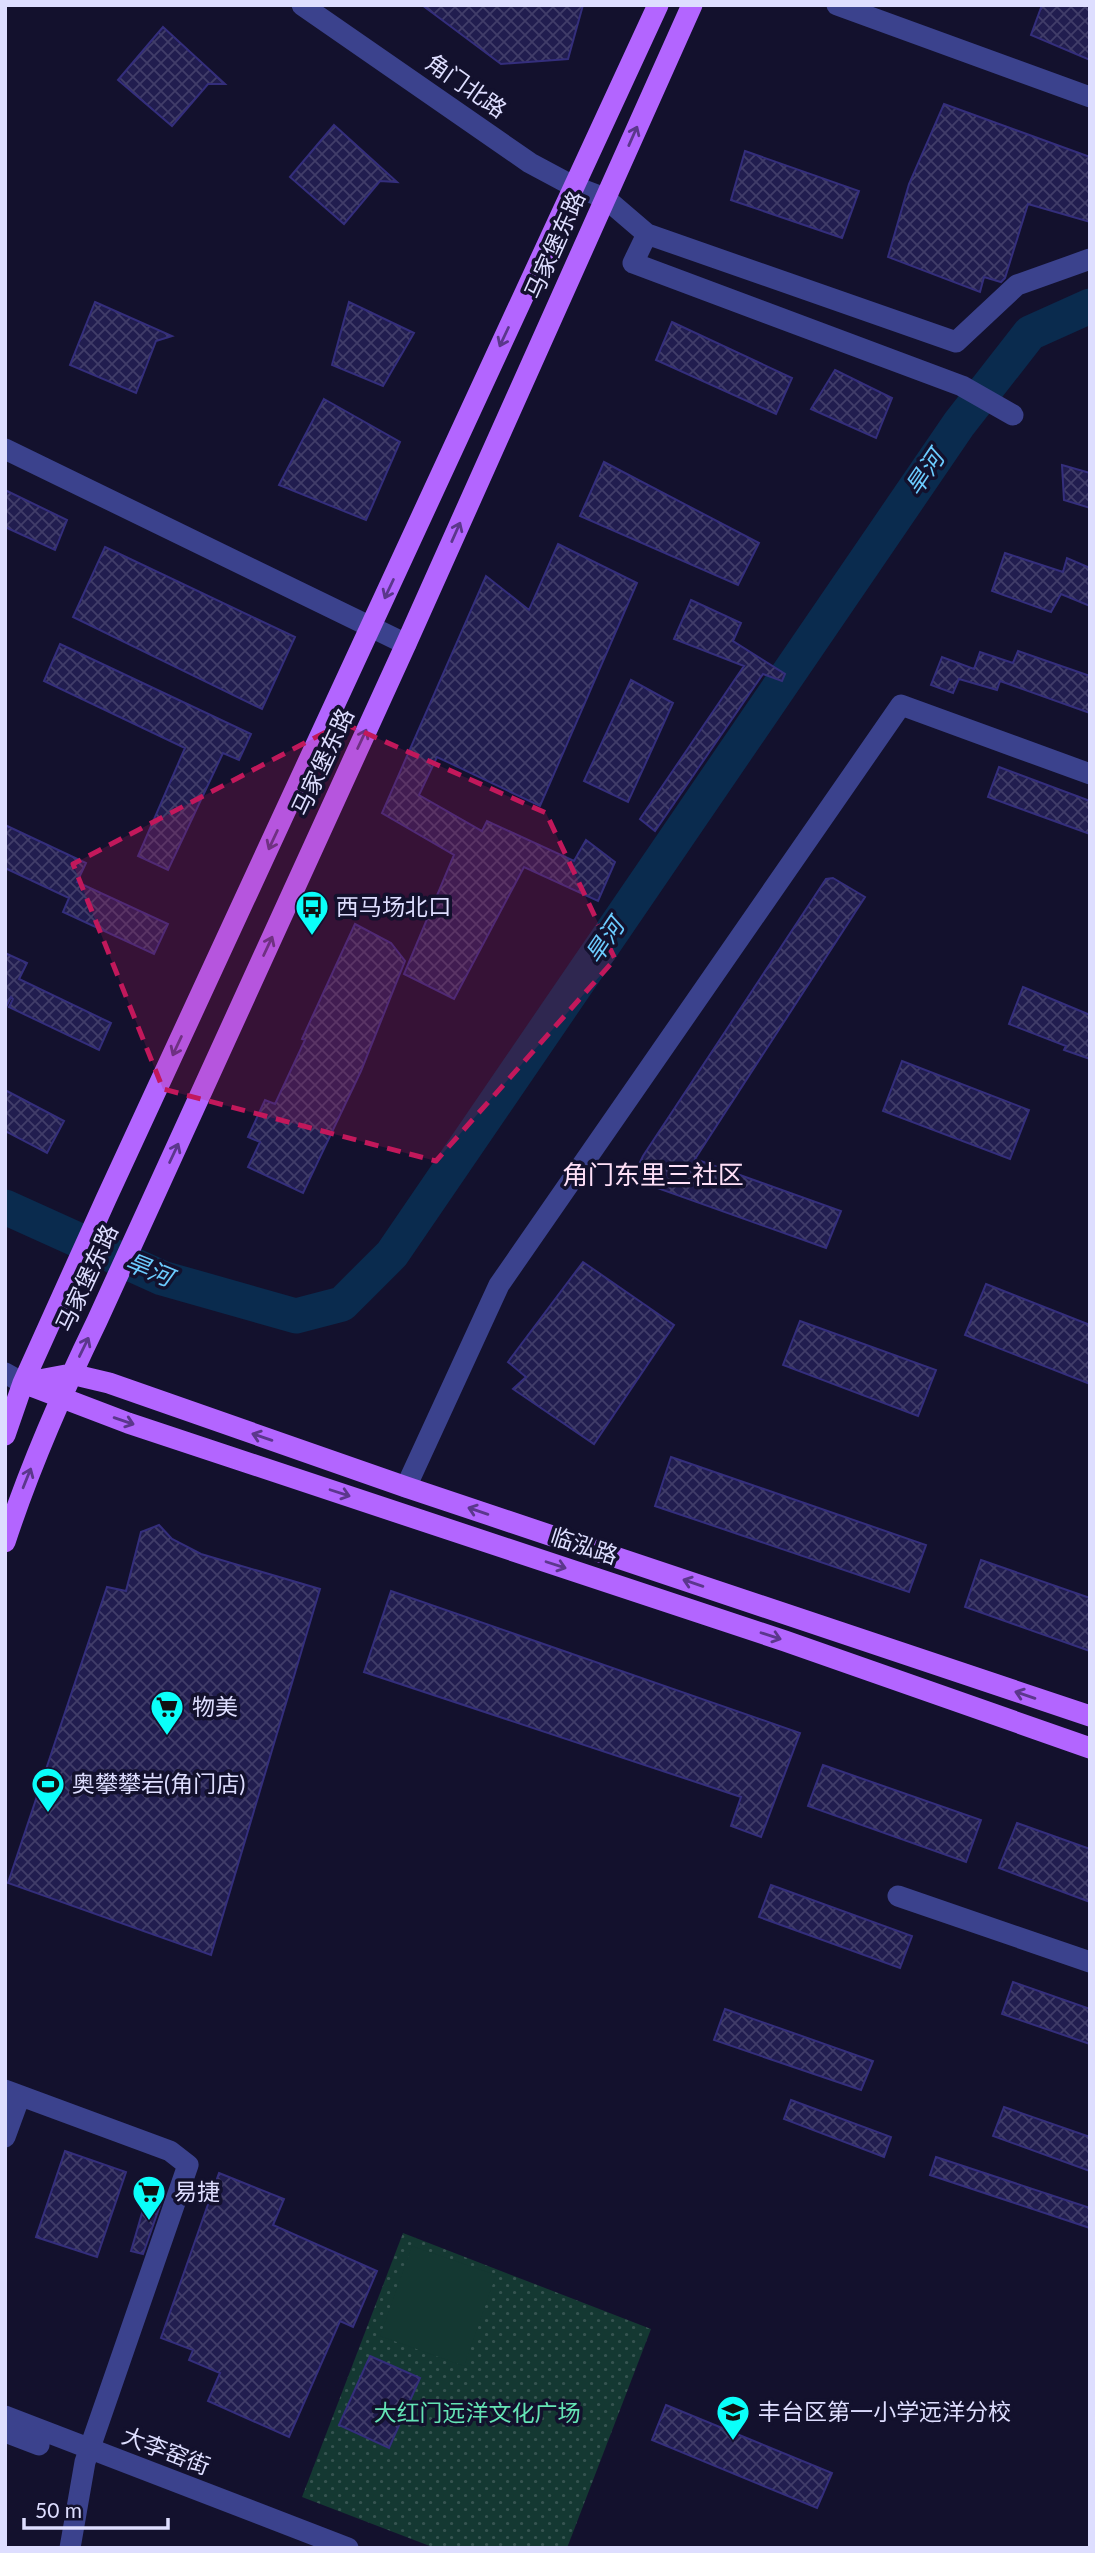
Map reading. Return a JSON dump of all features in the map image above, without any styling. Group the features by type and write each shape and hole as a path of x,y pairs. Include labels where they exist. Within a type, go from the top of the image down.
{"main road":[{"name":"马家堡东路","path":"5,1435 14,1378 58,1307 658,5"},
{"name":"马家堡东路","path":"5,1542 60,1398 406,644 692,5"},
{"name":"临泓路","path":"71,1374 109,1383 406,1487 1090,1716"},
{"path":"14,1378 71,1374"},
{"name":"临泓路","path":"14,1378 128,1423 785,1641 1090,1748"}],"street":[{"name":"角门北路","path":"302,5 530,163 573,186 605,198"},
{"path":"837,5 1090,97"},
{"path":"605,198 647,234 957,342 1017,285 1090,259"},
{"path":"647,234 633,263 962,386 1013,415"},
{"path":"5,449 406,644"},
{"path":"406,1487 499,1285 901,705 1090,774"},
{"path":"898,1896 1090,1962"},
{"path":"5,2137 13,2093 170,2151 188,2165 87,2456 70,2548"},
{"name":"大李窑街","path":"5,2416 87,2456 309,2548"},
{"name":"大李窑街","path":"5,2432 87,2456 348,2548"}],"highlighted area":[{"path":"343,723 546,813 615,959 436,1161 163,1089 73,864"}],"green space":[{"name":"大红门远洋文化广场","path":"403,2233 651,2329 567,2548 435,2548 302,2497"},
{"path":"412,2246 496,2275 464,2366 380,2336"}],"building":[{"path":"422,5 583,5 568,59 501,64"},
{"path":"1042,5 1090,5 1090,60 1031,35"},
{"path":"163,27 225,84 208,84 172,126 118,80"},
{"path":"944,104 1090,157 1090,222 1028,204 1005,278 1001,282 984,277 980,292 888,257 909,184"},
{"path":"334,125 397,182 380,181 344,224 290,177"},
{"path":"745,151 859,191 842,238 731,200"},
{"path":"95,302 172,336 156,341 136,393 70,365"},
{"path":"349,302 414,333 383,386 332,365"},
{"path":"672,322 792,378 776,414 656,360"},
{"path":"835,370 892,398 876,438 811,409"},
{"path":"324,399 400,442 366,520 279,485"},
{"path":"604,462 759,543 738,585 580,516"},
{"path":"1062,465 1090,473 1090,508 1064,500"},
{"path":"5,490 67,520 55,550 5,527"},
{"path":"558,544 637,583 540,806 437,757 419,795 482,831 487,821 574,861 586,840 615,862 598,901 524,867 454,999 404,974 454,855 382,813 486,576 529,610"},
{"path":"105,547 295,637 262,709 73,617"},
{"path":"1005,553 1063,572 1067,558 1090,568 1090,606 1061,594 1051,612 992,591"},
{"path":"691,600 741,623 733,641 785,674 782,681 763,674 655,831 640,819 744,666 674,639"},
{"path":"60,644 251,734 239,760 223,753 168,870 138,856 185,748 44,681"},
{"path":"1018,651 1090,676 1090,713 1000,681 997,690 959,679 953,693 931,685 942,657 974,669 980,652 1013,663"},
{"path":"631,680 673,703 628,802 584,781"},
{"path":"999,767 1090,801 1090,834 988,797"},
{"path":"5,825 86,863 77,882 168,924 154,954 63,912 69,898 5,868"},
{"path":"833,878 865,897 695,1159 841,1211 826,1248 632,1179 643,1156 826,879"},
{"path":"355,924 391,943 405,961 361,1071 303,1193 248,1167 260,1142 248,1137 265,1100 275,1104"},
{"path":"5,953 27,963 19,979 111,1023 99,1050 9,1007 13,999 11,997 5,1009"},
{"path":"1023,987 1090,1015 1090,1059 1064,1050 1066,1046 1009,1024"},
{"path":"902,1061 1029,1110 1010,1159 883,1111"},
{"path":"5,1090 64,1121 47,1153 5,1131"},
{"path":"583,1262 674,1325 594,1444 513,1389 526,1377 508,1362"},
{"path":"986,1284 1090,1325 1090,1384 965,1335"},
{"path":"800,1321 936,1370 918,1416 783,1365"},
{"path":"671,1457 926,1545 909,1592 655,1506"},
{"name":"物美","path":"159,1525 172,1539 201,1554 320,1589 211,1955 8,1883 107,1587 126,1591 141,1532"},
{"path":"981,1560 1090,1598 1090,1651 965,1607"},
{"path":"391,1591 800,1733 761,1837 731,1826 741,1797 364,1672"},
{"path":"823,1765 981,1820 966,1862 808,1806"},
{"path":"1017,1823 1090,1849 1090,1902 999,1868"},
{"path":"771,1885 912,1936 900,1968 759,1917"},
{"path":"1013,1982 1090,2009 1090,2044 1002,2014"},
{"path":"725,2009 873,2061 861,2090 714,2040"},
{"path":"791,2100 891,2137 884,2157 784,2119"},
{"path":"1004,2107 1090,2137 1090,2171 993,2136"},
{"path":"65,2151 126,2172 97,2257 36,2237"},
{"path":"936,2157 1090,2208 1090,2228 930,2175"},
{"path":"219,2173 284,2199 273,2225 377,2271 353,2327 340,2321 289,2437 208,2401 220,2373 189,2360 193,2350 161,2338"},
{"name":"易捷","path":"149,2189 164,2194 143,2254 131,2251"},
{"path":"370,2356 420,2378 389,2448 339,2425"},
{"path":"666,2405 832,2473 817,2508 652,2440"}],"waterway":[{"name":"旱河","path":"5,1207 162,1278 296,1316 342,1304 392,1254 959,424 1030,333 1090,306"}],"place":[{"name":"西马场北口","path":"312,937"},
{"name":"物美","path":"167,1737"},
{"name":"奥攀攀岩(角门店)","path":"48,1814"},
{"name":"易捷","path":"149,2222"},
{"name":"丰台区第一小学远洋分校","path":"733,2442"}],"district":[{"name":"角门东里三社区","path":"653,1175"}]}
